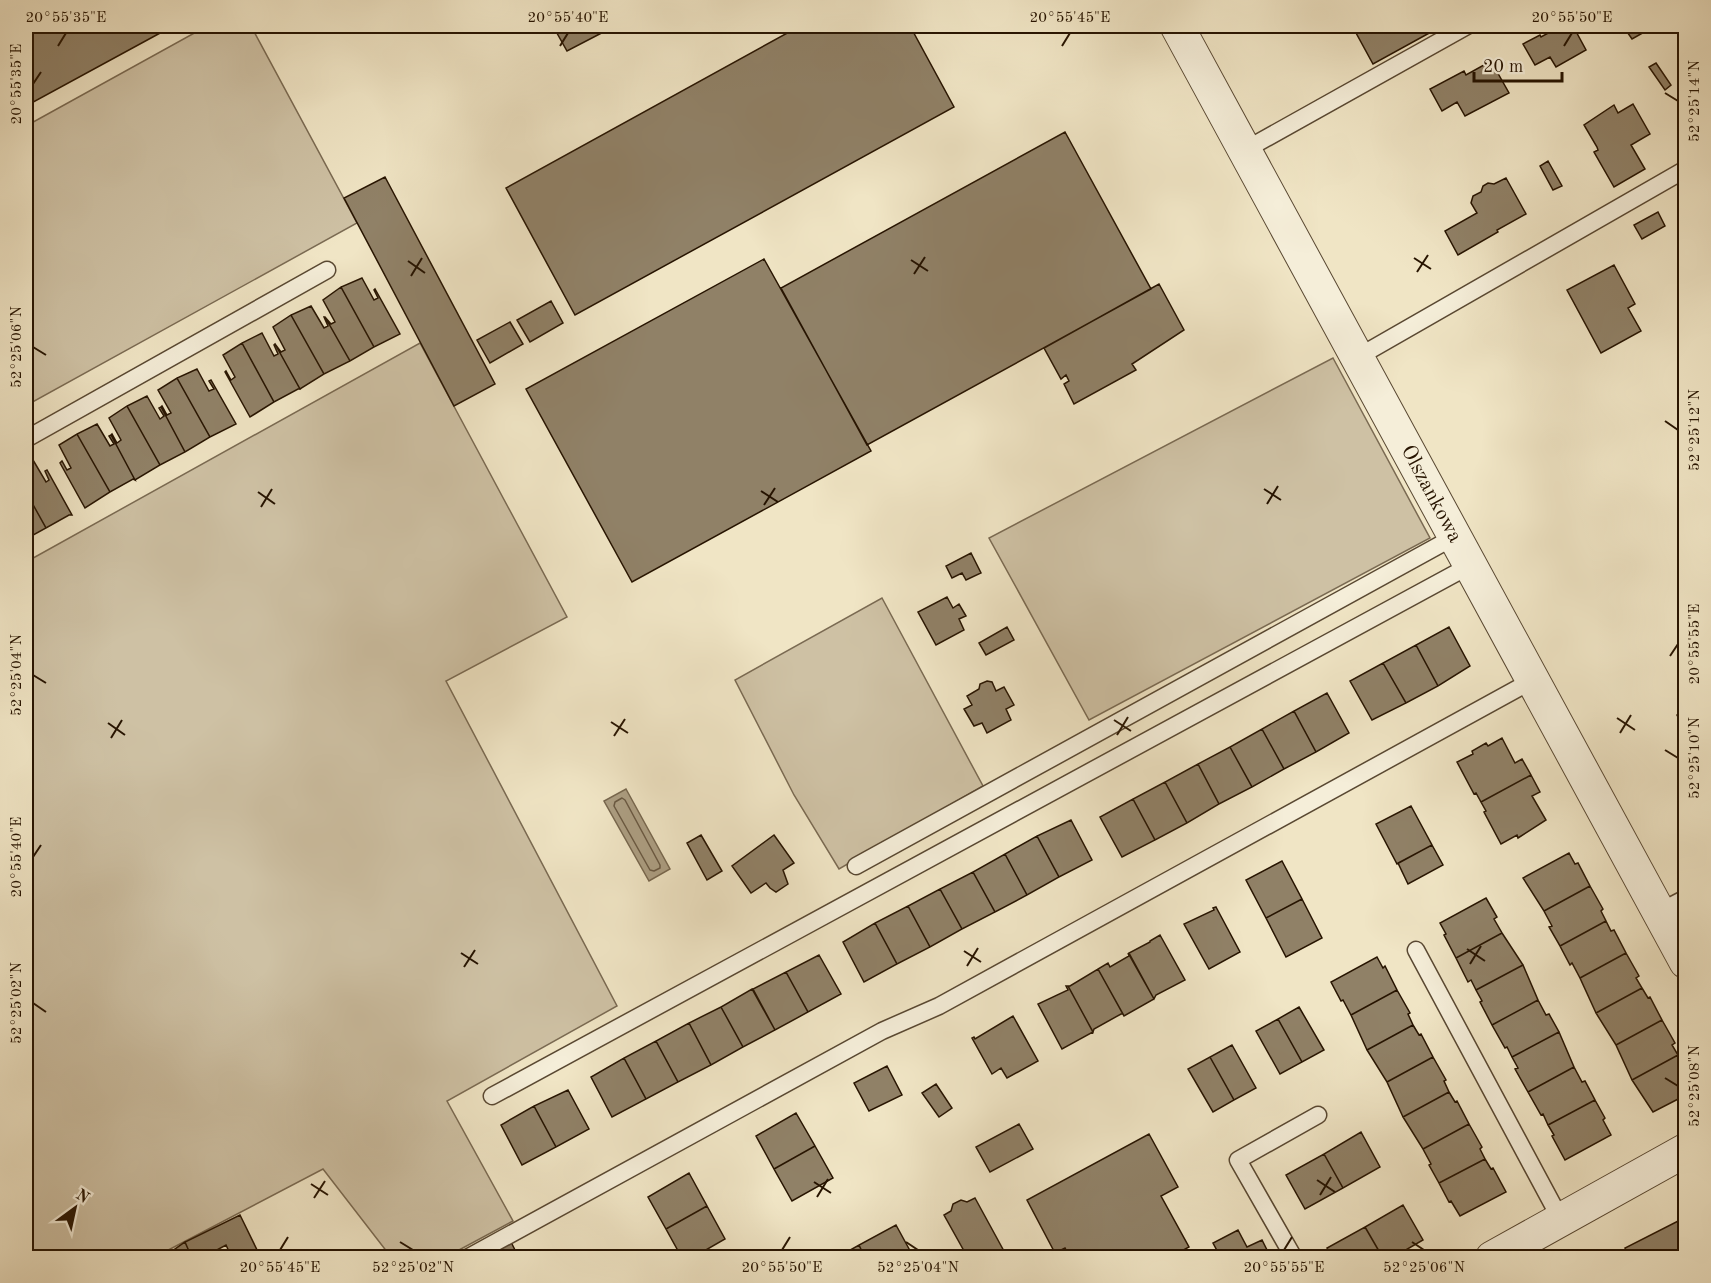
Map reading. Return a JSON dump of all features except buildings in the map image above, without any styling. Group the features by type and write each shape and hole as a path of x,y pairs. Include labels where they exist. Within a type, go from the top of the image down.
{"street":[{"name":"Olszankowa","path":"1177,26 1533,680 1672,905 1686,962"},
{"path":"1492,1257 1686,1150"}],"lane":[{"path":"1245,150 1467,26"},
{"path":"1358,357 1686,169"},
{"path":"26,439 327,270"},
{"path":"856,866 1454,537"},
{"path":"492,1096 1469,566"},
{"path":"467,1257 882,1031 939,1006 1533,680"},
{"path":"1416,950 1561,1220"},
{"path":"1294,1257 1238,1160 1318,1115"}],"shaded area":[{"path":"207,26 251,26 357,223 29,404 26,398 26,126"},
{"path":"420,343 567,617 446,681 617,1006 447,1101 513,1221 446,1257 391,1257 323,1169 155,1257 26,1257 26,562"},
{"path":"1333,358 1430,538 1089,720 989,538"},
{"path":"882,598 983,786 839,869 794,795 735,680"}],"water":[{"path":"626,789 670,869 649,881 604,801"}]}
